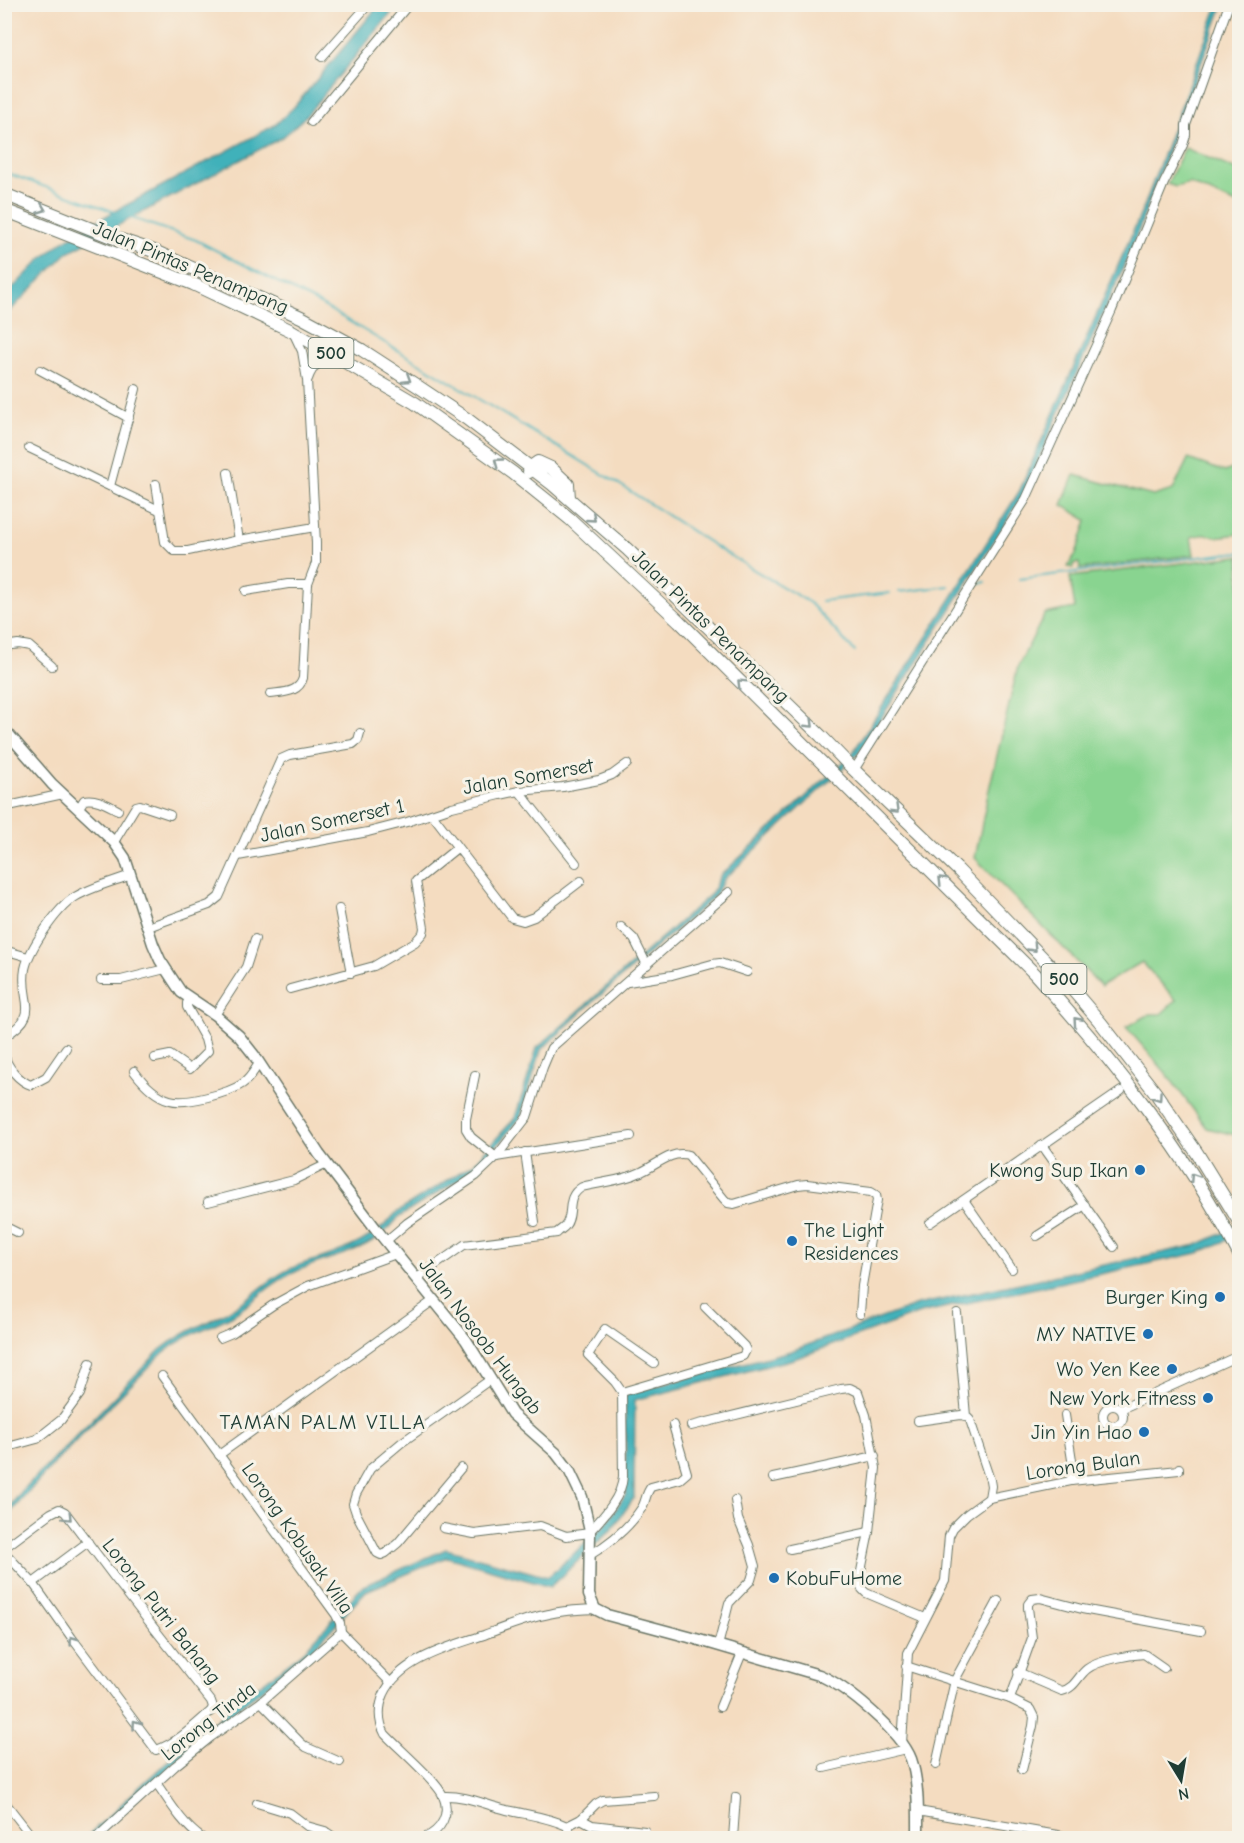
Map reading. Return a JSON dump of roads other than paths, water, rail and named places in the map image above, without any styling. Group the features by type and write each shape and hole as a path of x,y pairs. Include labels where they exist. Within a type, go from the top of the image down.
{"main road":[{"name":"Jalan Pintas Penampang","path":"4,194 109,236 142,246 301,317 419,387 467,419 569,498 627,549 973,885 1065,981 1155,1092 1197,1153 1239,1222"},
{"name":"Jalan Pintas Penampang","path":"4,210 193,284 292,331 415,403 456,431 570,519 679,621 843,782 1035,974 1085,1029 1156,1122 1197,1183 1239,1256"},
{"path":"338,338 348,349 373,363 378,369 376,380"},
{"path":"531,467 530,476 541,487 544,498"},
{"name":"Jalan Nosoob Hungab","path":"4,729 63,794 114,842 125,858 153,944 165,969 181,992 215,1015 239,1036 327,1164 465,1340 519,1421 556,1453 569,1470 582,1497 590,1533 589,1595 595,1609"},
{"path":"595,1609 607,1615 790,1666 831,1680 848,1691 864,1704 904,1746 914,1770 918,1839"}],"street":[{"path":"322,57 369,4"},
{"path":"311,122 409,4"},
{"path":"854,770 1026,499 1112,309 1164,183 1183,145 1186,125 1229,4"},
{"path":"270,694 295,690 301,685 308,584 316,563 307,380 302,351 292,331"},
{"path":"307,380 314,366 335,355"},
{"path":"40,370 129,417"},
{"path":"110,486 136,389"},
{"path":"29,448 159,510"},
{"path":"228,473 239,540"},
{"path":"156,484 165,542 174,551 188,551 315,528"},
{"path":"246,591 288,584 308,584"},
{"path":"4,646 18,644 29,646 52,666"},
{"name":"Jalan Somerset 1","path":"148,927 216,901 223,892 281,759 290,755 353,744 358,740 360,733"},
{"name":"Jalan Somerset","path":"432,814 519,791 563,787 599,780 612,775 627,764"},
{"path":"519,791 576,863"},
{"path":"4,807 63,794"},
{"path":"78,808 84,800 90,799 99,800 118,810"},
{"path":"114,842 136,806 140,805 170,815"},
{"path":"432,814 512,918 523,921 534,917 581,881"},
{"name":"Jalan Somerset 1","path":"238,856 368,832 432,814"},
{"path":"290,989 374,966 420,938 423,933 423,922 416,881 457,849"},
{"path":"4,1037 17,1029 28,1015 24,984 28,957 50,923 72,898 131,875"},
{"path":"382,1236 407,1223 470,1181 527,1117 551,1048 729,892"},
{"path":"339,909 351,973"},
{"path":"621,927 634,939 647,965"},
{"path":"215,1015 246,967 255,939"},
{"path":"4,950 28,957"},
{"path":"627,982 672,975 712,963 720,963 747,972"},
{"path":"101,980 121,980 165,969"},
{"path":"155,1058 170,1055 190,1069 208,1051 205,1039 188,1007 187,1003 190,998"},
{"path":"4,1054 14,1072 21,1080 31,1085 46,1077 66,1048"},
{"path":"134,1071 156,1093 168,1100 178,1102 235,1088 247,1080 259,1063"},
{"path":"1114,1066 1120,1079 1120,1091"},
{"path":"475,1075 466,1129 471,1137 494,1156 631,1136"},
{"path":"930,1223 1120,1091 1132,1094 1156,1122"},
{"path":"1042,1145 1114,1247"},
{"path":"525,1152 535,1222"},
{"path":"417,1278 464,1245 557,1233 566,1224 572,1196 576,1190 639,1173 680,1153 688,1155 728,1203 734,1204 807,1184 872,1192 876,1195 860,1314"},
{"path":"208,1202 294,1179 327,1164"},
{"path":"964,1200 1012,1269"},
{"path":"1037,1236 1085,1204"},
{"path":"4,1226 18,1233"},
{"path":"220,1338 232,1333 273,1305 308,1286 396,1254"},
{"path":"219,1455 434,1300"},
{"path":"622,1392 728,1361 745,1353 744,1346 705,1307"},
{"path":"957,1314 966,1416 970,1420 990,1480 989,1498"},
{"path":"443,1528 474,1534 540,1526 566,1536 590,1533 618,1494 623,1483 622,1392 588,1355 605,1329 654,1363"},
{"path":"1239,1354 1122,1411 1239,1360"},
{"path":"4,1448 37,1438 61,1420 80,1394 90,1363"},
{"name":"Lorong Kobusak Villa","path":"162,1376 336,1615 341,1632"},
{"path":"461,1468 398,1544 386,1553 381,1555 377,1553 352,1504 370,1469 401,1443 491,1379"},
{"path":"691,1426 814,1395 854,1389 860,1395 875,1456 876,1474 869,1532 859,1581 862,1589 926,1618"},
{"path":"918,1421 966,1416"},
{"path":"1065,1416 1072,1460 1071,1481"},
{"path":"591,1553 605,1545 629,1524 644,1506 646,1494 651,1487 680,1479 687,1473 673,1425"},
{"path":"773,1478 875,1456"},
{"name":"Lorong Bulan","path":"904,1746 906,1666 910,1647 945,1581 950,1531 967,1514 989,1498 1038,1486 1157,1472 1175,1472 1179,1468"},
{"path":"718,1646 729,1603 751,1580 755,1566 738,1519 735,1500"},
{"name":"Lorong Putri Bahang","path":"59,1509 65,1512 212,1701 211,1711 188,1731 162,1748 156,1750 152,1747 51,1611 33,1583 6,1554 43,1519 59,1509"},
{"path":"790,1548 869,1532"},
{"path":"33,1583 88,1542"},
{"path":"1010,1699 1032,1638 1029,1600 1036,1598 1201,1631"},
{"path":"936,1765 955,1680 998,1600"},
{"path":"424,1839 436,1832 443,1822 445,1814 443,1796 382,1728 379,1712 390,1682 408,1666 457,1644 544,1615 595,1609"},
{"path":"341,1632 390,1682"},
{"name":"Lorong Tinda","path":"96,1839 175,1766 261,1702 341,1632"},
{"path":"720,1707 742,1653"},
{"path":"1018,1672 1062,1691 1069,1689 1084,1671 1098,1663 1144,1654 1164,1668"},
{"path":"906,1666 1010,1699 1030,1709 1034,1717 1022,1770"},
{"path":"261,1702 306,1747 340,1762"},
{"path":"824,1768 904,1746"},
{"path":"157,1784 199,1838"},
{"path":"443,1796 465,1797 567,1826 581,1819 603,1800 654,1796"},
{"path":"734,1839 735,1797"},
{"path":"4,1801 33,1839"},
{"path":"257,1803 290,1813 307,1826 325,1831 335,1839"},
{"path":"918,1811 1069,1837"},
{"path":"581,1819 592,1825 645,1831"},
{"path":"567,1826 572,1839"}],"water":[{"path":"379,5 398,5 306,116 283,137 68,252 5,316 5,296 40,260 62,242 275,125 294,107"},
{"path":"1218,5 1223,5 1132,248 1022,497 859,753 724,879 715,896 541,1050 520,1119 476,1169 399,1217 376,1239 351,1252 286,1276 231,1316 171,1347 82,1434 5,1519 5,1512 23,1490 160,1350 185,1333 235,1307 284,1272 361,1242 380,1229 396,1213 473,1164 515,1118 537,1048 711,894 720,876 852,754 1019,492 1145,204"},
{"path":"1239,1226 1239,1235 1198,1253 920,1313 794,1359 635,1400 634,1498 612,1529 550,1587 447,1557 366,1591 306,1657 239,1707 94,1838 85,1838 148,1779 235,1704 303,1652 363,1586 446,1549 548,1577 606,1524 626,1494 625,1394 791,1351 917,1305 1197,1245"}],"waterway":[{"path":"4,172 115,212"},
{"path":"129,217 196,240 320,304 434,372 810,603 855,652"},
{"path":"1019,579 1240,552"},
{"path":"976,583 986,582"},
{"path":"899,592 949,586"},
{"path":"821,601 890,593"}],"place":[{"name":"Kwong Sup Ikan","path":"1140,1170"},
{"name":"The Light Residences","path":"792,1241"},
{"name":"Burger King","path":"1220,1297"},
{"name":"MY NATIVE","path":"1148,1334"},
{"name":"Wo Yen Kee","path":"1172,1369"},
{"name":"New York Fitness","path":"1208,1398"},
{"name":"Jin Yin Hao","path":"1144,1432"},
{"name":"KobuFuHome","path":"774,1578"}],"district":[{"name":"TAMAN PALM VILLA","path":"323,1422"}]}
